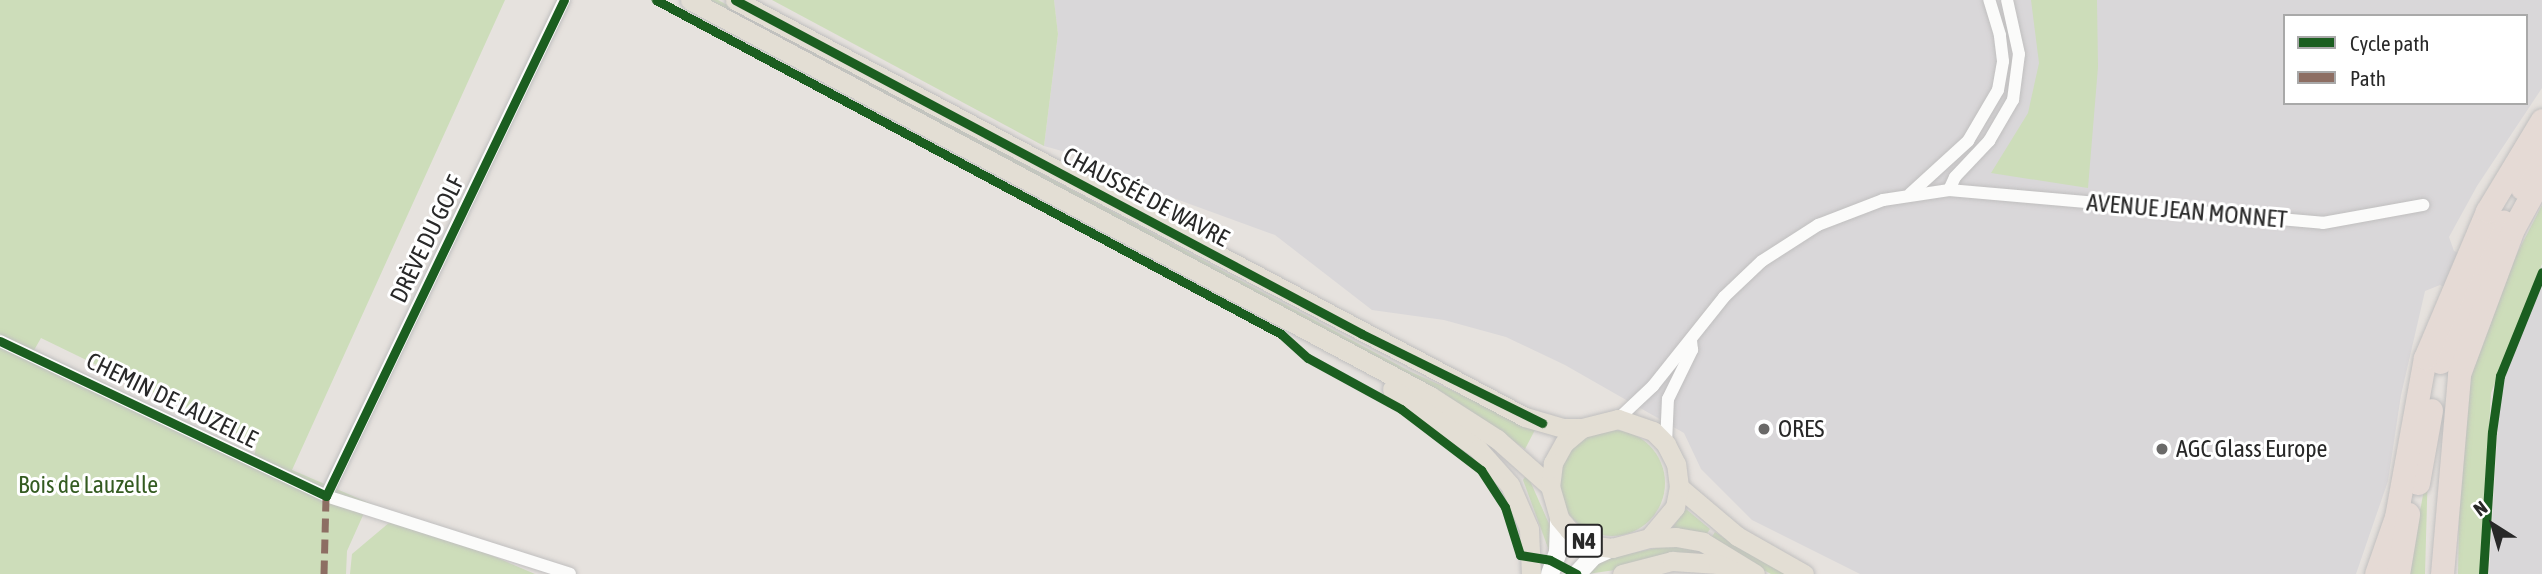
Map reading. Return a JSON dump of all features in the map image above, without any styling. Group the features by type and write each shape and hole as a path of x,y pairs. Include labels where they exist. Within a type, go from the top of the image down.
{"highway":[{"path":"2375,574 2396,517 2421,374 2465,256 2542,120"},
{"path":"2398,574 2437,368 2466,297 2542,152"},
{"path":"2442,574 2459,374 2497,271 2542,176"},
{"path":"2497,271 2542,193"},
{"path":"2430,574 2440,393 2466,297"},
{"path":"2406,533 2421,374"},
{"path":"2448,501 2452,574"}],"main road":[{"name":"CHAUSSÉE DE WAVRE","path":"690,0 1334,344 1488,432 1549,486"},
{"name":"CHAUSSÉE DE WAVRE","path":"734,0 1525,417 1563,428 1582,428 1618,419"},
{"path":"1334,344 1351,365 1418,404 1495,465 1523,510 1529,529 1531,574"},
{"path":"1618,419 1644,427 1666,444 1676,464 1679,487 1675,507 1649,538"},
{"path":"1549,486 1553,463 1564,443 1582,428"},
{"name":"N4","path":"1549,486 1559,518 1582,540 1612,548 1649,538 1676,537 1703,542 1755,574"},
{"path":"1679,487 1737,536 1804,574"},
{"path":"1550,574 1558,552 1559,518"},
{"path":"1577,574 1594,556 1612,548"},
{"path":"1622,574 1672,561 1718,564 1740,574"}],"street":[{"name":"DRÈVE DU GOLF","path":"326,496 564,0"},
{"name":"AVENUE JEAN MONNET","path":"1909,195 1968,141 1998,90 2003,61 2000,35 1989,0"},
{"path":"1949,190 1955,177 1989,141 2013,100 2019,54 2007,0"},
{"name":"AVENUE JEAN MONNET","path":"1618,419 1653,386 1724,297 1779,248 1818,225 1909,195 1949,190 2290,222 2359,219 2423,205"},
{"name":"AVENUE JEAN MONNET","path":"1666,444 1668,399 1692,350 1691,340"},
{"name":"CHEMIN DE LAUZELLE","path":"0,341 326,496 570,574"}],"shaded area":[{"path":"1054,0 2542,0 2542,88 2477,186 2449,237 2454,251 2509,277 2542,267 2542,574 2489,574 2500,392 2520,333 2504,325 2495,310 2440,285 2425,291 2401,395 2388,481 2356,574 1860,574 1752,520 1701,469 1684,433 1565,365 1506,337 1444,320 1372,310 1275,235 1165,195 1105,163 1044,146 1058,34"}],"green space":[{"path":"0,0 505,0 292,470 535,574 350,574 352,554 390,522 254,457 257,443 41,338 33,352 0,337"},
{"path":"710,0 718,0 1411,372 1536,428 1525,449 1440,391"},
{"path":"772,0 1054,0 1058,34 1044,146"},
{"path":"2031,0 2097,0 2098,67 2088,188 1991,173 2028,113 2039,63"},
{"path":"2542,205 2542,264 2491,393 2481,574 2458,574 2460,463 2469,374 2506,275"},
{"name":"Bois de Lauzelle","path":"0,346 364,513 347,551 346,574 0,574"},
{"path":"1612,430 1632,434 1649,446 1661,463 1665,483 1661,503 1649,520 1632,532 1612,536 1592,532 1575,520 1563,503 1559,483 1563,463 1575,446 1592,434"},
{"path":"2428,467 2425,574 2403,574 2421,506"},
{"path":"1527,474 1550,526 1551,556 1523,480"},
{"path":"1686,509 1710,529 1704,538 1672,528"},
{"path":"1715,532 1788,574 1771,574 1709,541"},
{"path":"1681,543 1714,556 1587,574 1589,567 1608,558"}],"marked path":[{"path":"324,574 326,496"}],"cycle path":[{"path":"0,341 326,496 564,0"},
{"path":"656,0 1281,334 1308,358 1401,409 1481,470 1505,507 1520,555 1550,560 1576,574"},
{"path":"735,0 1362,334 1542,423"},
{"path":"2483,574 2492,432 2500,376 2542,272"}],"place":[{"name":"ORES","path":"1764,429"},
{"name":"AGC Glass Europe","path":"2162,449"}]}
